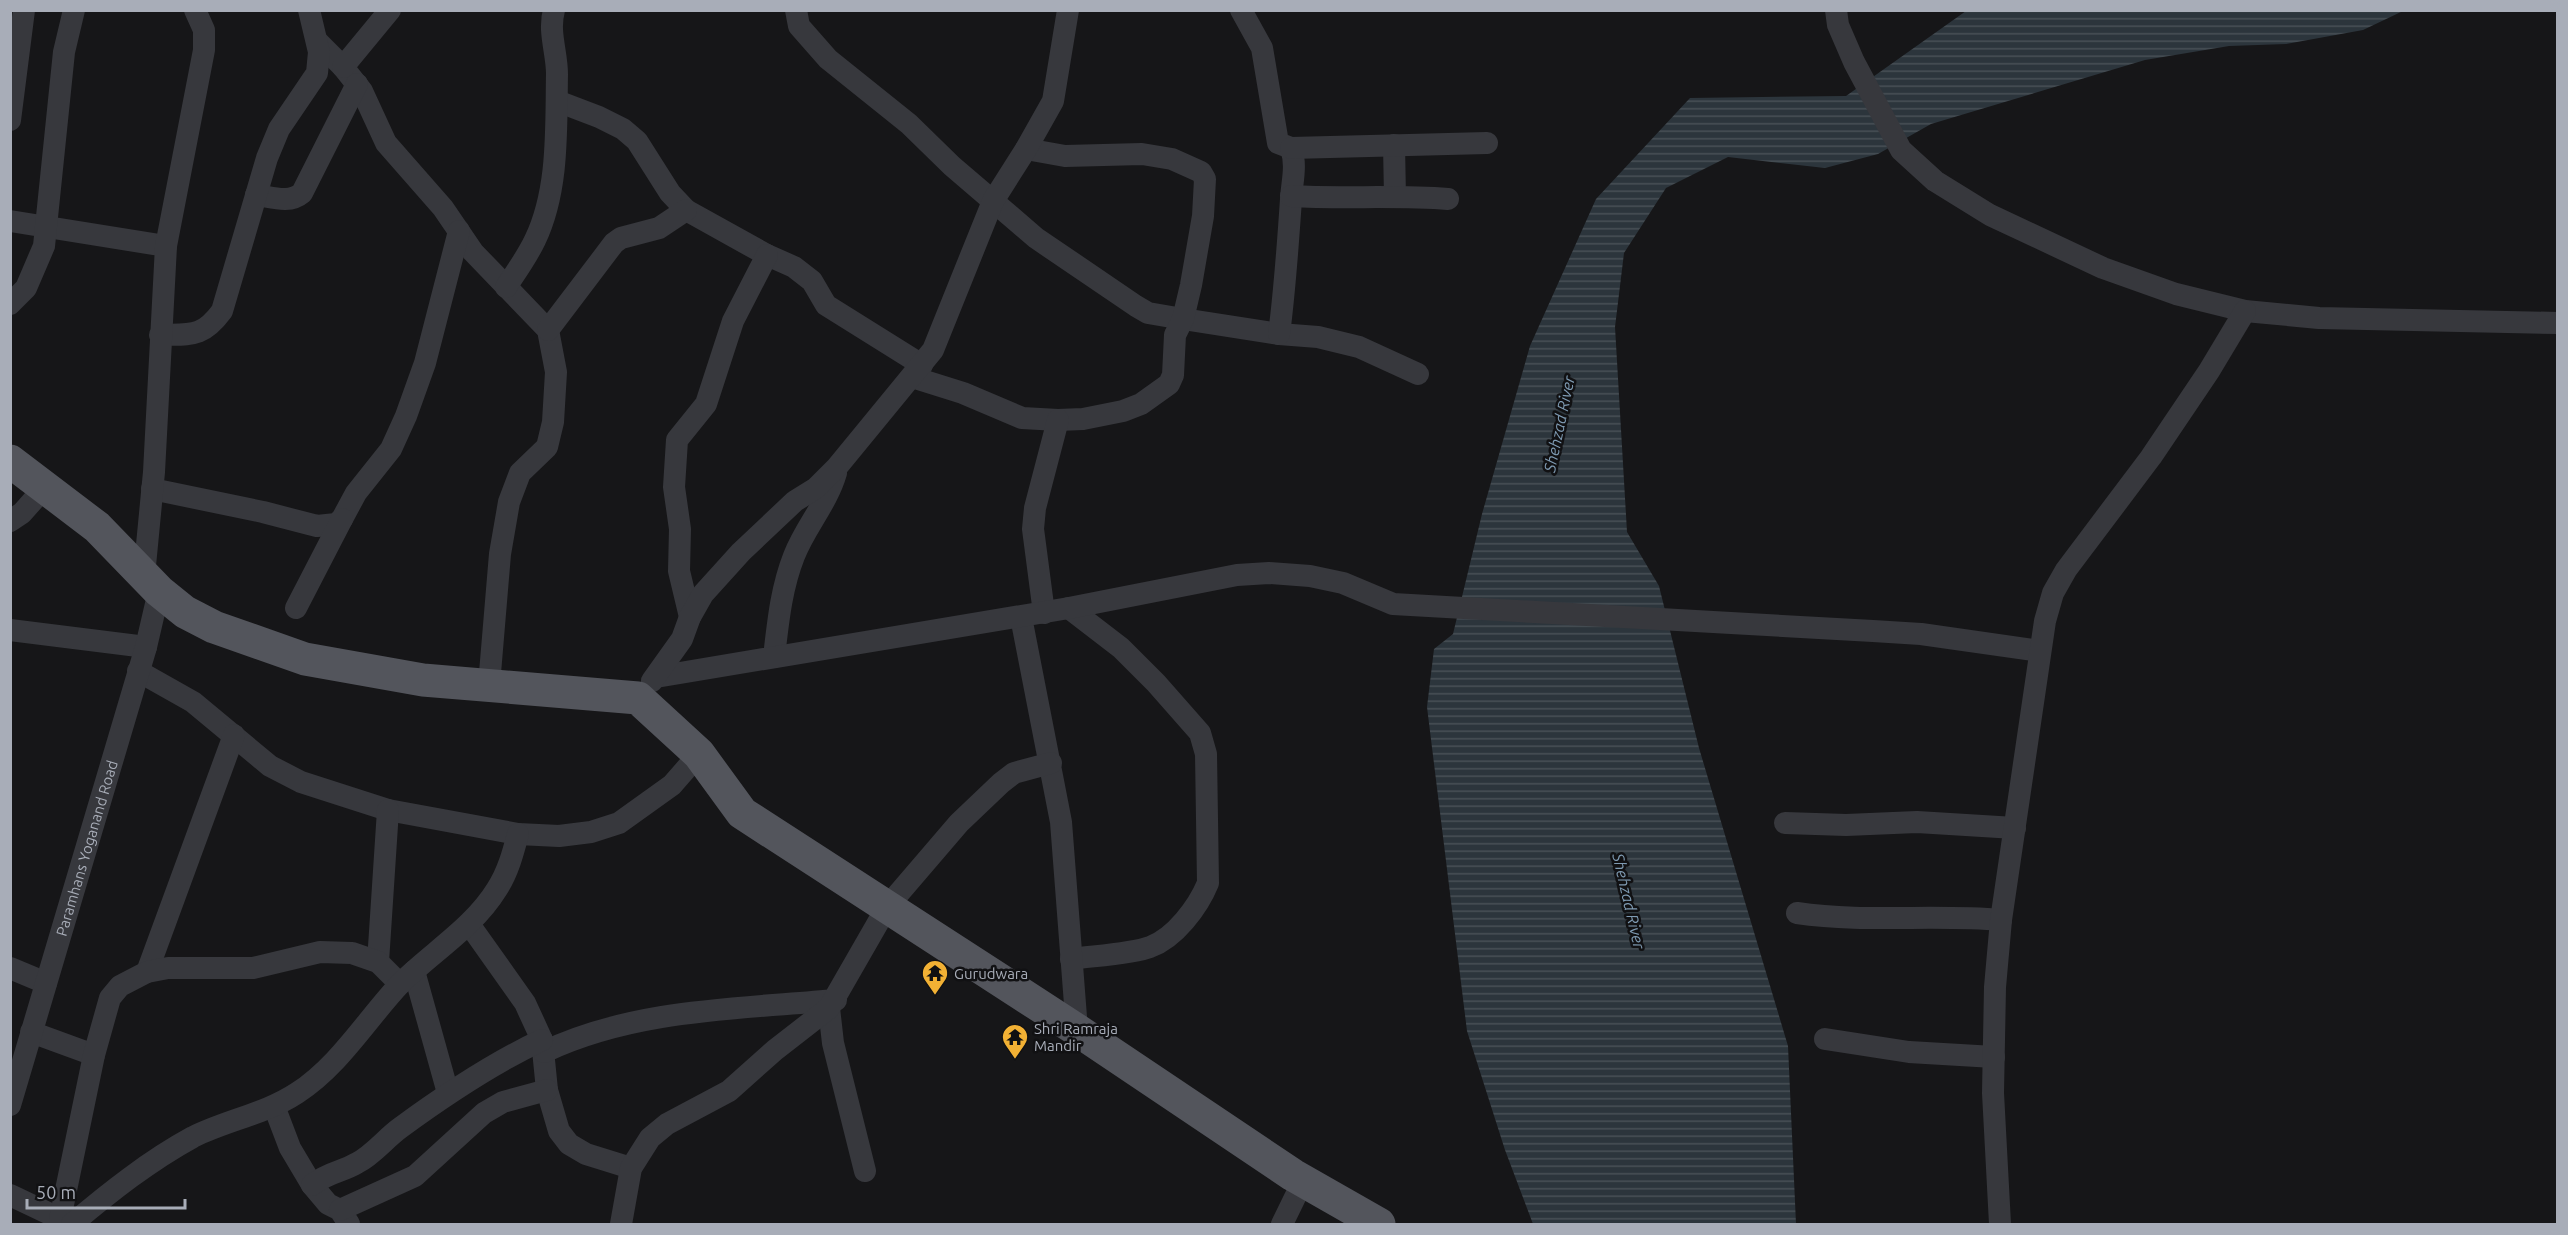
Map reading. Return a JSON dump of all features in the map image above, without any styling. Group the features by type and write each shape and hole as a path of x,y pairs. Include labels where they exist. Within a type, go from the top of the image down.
{"main road":[{"path":"10,461 97,527 152,583 185,612 214,627 305,659 423,680 489,685 647,687 742,813 1077,1030 1303,1181 1379,1224"}],"street":[{"path":"10,120 24,10"},
{"path":"10,304 26,288 44,246 63,52 74,10"},
{"name":"Paramhans Yoganand Road","path":"10,1105 146,647 152,583 152,489 166,246 204,50 204,30 195,10"},
{"path":"160,334 191,334 210,327 222,311 267,158 279,129 317,73 319,52 309,10"},
{"path":"256,195 284,200 297,197 302,193 350,76 390,10"},
{"path":"506,287 535,241 548,207 554,164 557,100 557,69 550,24 554,10"},
{"path":"796,10 799,26 828,59 909,124 1036,238 1136,306 1148,313 1318,338 1359,347 1418,374"},
{"path":"647,687 682,639 690,617 703,594 741,552 795,501 816,488 837,467 933,350 993,201 1053,101 1068,10"},
{"path":"1241,10 1262,48 1278,143 1292,148 1487,143"},
{"path":"1836,10 1838,26 1854,62 1901,150 1935,181 1990,215 2103,268 2176,294 2245,311 2319,318 2558,323"},
{"path":"317,41 362,91 386,143 443,208 473,252 548,330 556,372 553,422 546,447 520,473 509,502 500,554 489,685"},
{"path":"557,100 623,129 637,141 670,193 686,210 767,255 795,267 812,281 826,305 917,371 1022,418 1083,419 1124,411 1141,404 1168,384 1173,375 1175,335 1183,319 1203,216 1205,179 1201,172 1172,159 1142,154 1065,156 1026,149"},
{"path":"1394,145 1395,197"},
{"path":"1279,334 1296,162 1292,148"},
{"path":"1291,196 1448,199"},
{"path":"548,330 614,243 621,238 659,228 686,210"},
{"path":"10,221 166,246"},
{"path":"296,608 356,493 390,449 406,416 425,363 459,231"},
{"path":"690,617 679,571 680,529 674,487 677,440 706,404 733,321 767,255"},
{"path":"2000,1224 1995,1138 1995,987 2001,920 2045,621 2053,593 2066,570 2151,456 2209,371 2245,311"},
{"path":"1044,613 1033,529 1035,508 1058,420"},
{"path":"774,657 782,594 794,555 831,490 837,467"},
{"path":"10,521 22,513 45,487"},
{"path":"152,489 263,512 317,526 336,524 342,519"},
{"path":"647,687 774,657 1044,613 1237,575 1269,573 1310,576 1343,583 1393,604 1922,634 2040,651"},
{"path":"1070,608 1121,648 1156,683 1200,734 1206,754 1208,883 1203,895 1173,933 1149,948 1071,959"},
{"path":"1021,616 1061,822 1077,1030"},
{"path":"10,630 146,647"},
{"path":"138,671 193,702 270,766 301,782 388,810 518,834 559,836 591,832 619,823 672,785 699,754"},
{"path":"147,972 234,735"},
{"path":"621,1224 631,1168 650,1138 667,1124 729,1091 775,1050 833,1004 887,907 959,824 1014,773 1051,763"},
{"path":"378,962 388,810"},
{"path":"1785,823 1846,825 1917,822 2015,828"},
{"path":"68,1223 159,1157 195,1136 274,1107 325,1070 407,978 469,924 497,890 509,865 518,834"},
{"path":"1797,913 1852,918 1966,917 2001,920"},
{"path":"469,924 525,1003 543,1046 547,1090 559,1131 569,1144 586,1154 631,1168"},
{"path":"68,1223 93,1055 110,998 120,986 147,972 168,968 253,968 320,952 352,953 378,962 407,978 448,1093"},
{"path":"10,968 46,983"},
{"path":"312,1185 325,1175 358,1163 389,1136 448,1093 515,1052 650,1017 833,1004"},
{"path":"833,1004 833,1043 864,1171"},
{"path":"32,1032 93,1055"},
{"path":"1825,1040 1910,1052 1994,1057"},
{"path":"274,1107 290,1148 312,1185 328,1204 345,1217 415,1176 484,1113 502,1102 547,1090"},
{"path":"1282,1224 1303,1181"},
{"path":"10,1195 68,1223"}],"water":[{"name":"Shehzad River","path":"1966,11 2403,11 2363,30 2286,44 2229,46 2145,60 1931,124 1878,154 1825,168 1728,157 1666,188 1624,253 1615,327 1627,532 1659,586 1699,748 1788,1046 1796,1224 1533,1224 1505,1150 1467,1031 1427,707 1434,649 1453,634 1482,514 1530,346 1596,199 1690,98 1846,96"}],"place":[{"name":"Gurudwara","path":"935,996"},
{"name":"Shri Ramraja Mandir","path":"1015,1060"}]}
